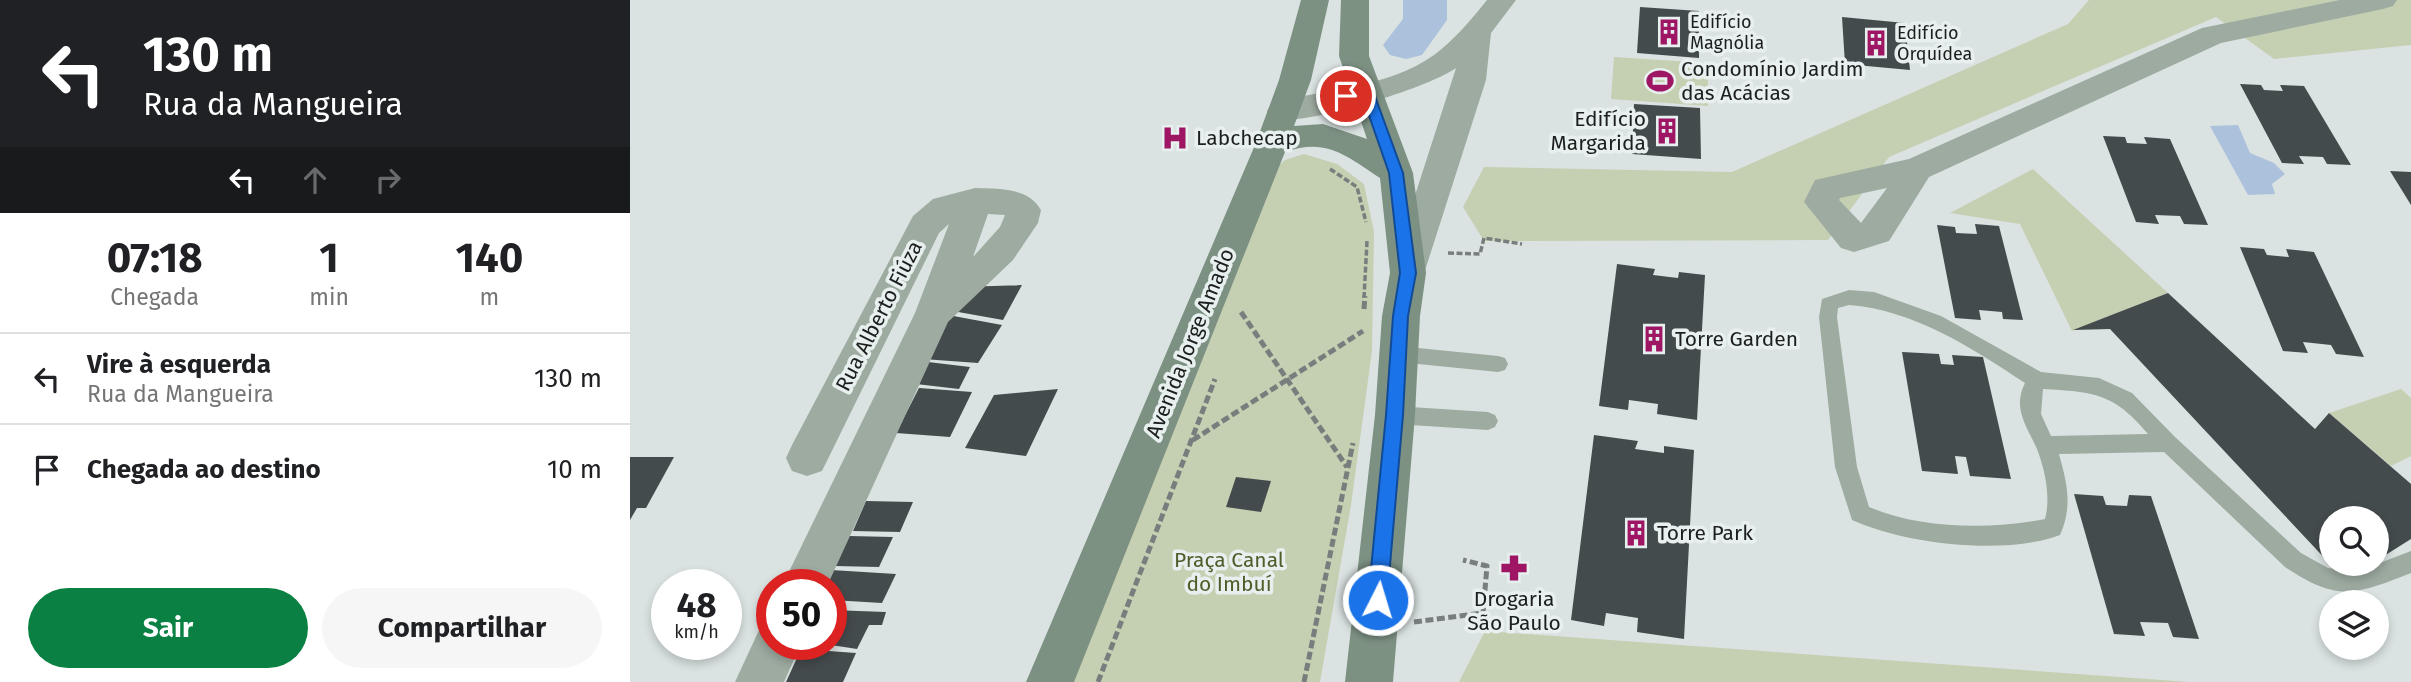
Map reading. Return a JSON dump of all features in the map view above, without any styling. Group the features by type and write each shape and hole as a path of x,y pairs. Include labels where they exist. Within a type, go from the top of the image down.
{"main road":[{"name":"Avenida Jorge Amado","path":"1050,682 1277,128 1295,80 1315,0"},
{"path":"1355,0 1354,56 1396,173 1410,262 1380,349 1395,415 1369,682"},
{"path":"1277,128 1292,135 1307,133 1331,136 1354,146 1396,173"}],"street":[{"path":"1277,128 1367,91 1415,78 1441,64 1476,33 1502,0"},
{"path":"1917,169 2213,35 2383,0"},
{"path":"1410,262 1470,80 1476,33"},
{"name":"Rua Alberto Fiúza","path":"807,458 925,225 944,208 975,201 1018,205 1024,210 1024,219 1006,244 934,313"},
{"name":"Rua Alberto Fiúza","path":"812,569 934,313 975,201"},
{"path":"759,682 769,660"}],"lane":[{"path":"2037,380 2029,400 2031,417 2036,432 2046,445 2055,480 2059,517 2052,528 2032,534 2000,536 1887,526 1860,513 1846,467 1828,317 1829,304 1837,299 1857,298 1905,307 2008,361 2037,380 2100,386 2116,391 2132,402 2168,443 2310,573 2338,583 2355,583 2411,562"},
{"path":"1380,349 1498,364"},
{"path":"1395,415 1488,421"},
{"path":"2046,445 2168,443"}],"path":[{"path":"1322,164 1357,187 1368,230 1363,331 1380,349"},
{"path":"1410,262 1480,254 1485,239 1522,244"},
{"path":"1236,325 1246,299"},
{"path":"1241,312 1348,468"},
{"path":"1192,441 1363,331"},
{"path":"1098,682 1216,376"},
{"path":"1304,682 1355,433"},
{"path":"1375,627 1483,612 1487,566 1463,560"}],"green space":[{"path":"2089,0 2411,0 2411,45 2274,59 2216,17 1889,157 1828,240 1484,241 1463,207 1484,167 1732,172 2068,24"},
{"name":"Condomínio Jardim das Acácias","path":"1614,57 1708,63 1708,106 1611,99"},
{"name":"Praça Canal do Imbuí","path":"1304,154 1337,164 1364,184 1374,232 1372,351 1351,505 1320,682 1069,682 1268,176 1285,160"},
{"path":"2033,169 2168,293 2072,331 2020,224 1950,213"},
{"path":"2401,389 2411,398 2411,456 2391,466 2329,413"},
{"path":"1485,631 2189,682 1459,682"}],"water":[{"path":"2238,125 2250,153 2274,163 2285,174 2272,184 2275,194 2248,195 2210,126"}],"building":[{"name":"Edifício Magnólia","path":"1640,7 1699,11 1699,58 1637,53"},
{"name":"Edifício Orquídea","path":"1842,17 1905,23 1910,70 1845,64"},
{"path":"2240,84 2261,85 2264,90 2283,91 2280,85 2304,86 2351,165 2327,164 2323,157 2299,156 2304,164 2282,163"},
{"name":"Edifício Margarida","path":"1634,104 1700,108 1701,159 1632,154"},
{"path":"2103,136 2125,137 2127,143 2147,144 2144,137 2170,139 2208,225 2184,224 2180,216 2155,215 2159,224 2136,222"},
{"path":"2390,171 2411,172 2411,205"},
{"path":"1975,224 1999,226 2023,320 2003,319 2002,312 1979,310 1981,320 1955,318 1937,225 1955,227 1956,233 1977,234"},
{"path":"2240,247 2264,249 2267,255 2289,257 2286,249 2314,252 2364,357 2336,354 2331,345 2303,342 2308,353 2283,351"},
{"name":"Torre Garden","path":"1617,264 1655,269 1653,275 1678,278 1679,272 1705,275 1697,420 1657,414 1658,404 1629,400 1628,410 1599,406"},
{"path":"1022,285 1003,320 947,310 960,287"},
{"path":"2168,293 2315,429 2329,413 2411,484 2411,539 2389,553 2389,506 2319,506 2319,552 2110,329 2073,330"},
{"path":"948,315 1002,325 978,363 923,359"},
{"path":"1902,352 1939,354 1941,364 1954,365 1952,355 1983,357 2011,479 1970,476 1966,457 1955,456 1958,474 1922,471"},
{"path":"928,362 970,367 959,389 916,384"},
{"path":"919,388 972,392 950,437 896,433"},
{"path":"1058,389 1026,456 965,448 994,395"},
{"name":"Torre Park","path":"1594,435 1638,441 1635,449 1664,453 1664,446 1694,450 1684,639 1637,632 1638,618 1606,613 1604,626 1571,620"},
{"path":"630,457 674,457 646,508 637,508 630,520"},
{"path":"1236,477 1271,481 1261,512 1226,507"},
{"path":"2074,494 2103,496 2106,505 2127,506 2129,495 2151,496 2199,639 2173,637 2168,623 2140,622 2145,636 2114,634"},
{"path":"866,501 913,502 900,532 853,531"},
{"path":"849,536 893,537 879,567 835,566"},
{"path":"847,571 896,574 882,603 847,601"},
{"path":"847,611 886,612 882,625 869,625 857,649 847,647"},
{"path":"847,652 856,653 843,682 786,682 796,660 847,660"}],"waterway":[{"path":"1406,45 1425,20 1425,0"}],"place":[{"name":"Edifício Magnólia","path":"1669,32"},
{"name":"Edifício Orquídea","path":"1876,43"},
{"name":"Condomínio Jardim das Acácias","path":"1660,81"},
{"name":"Edifício Margarida","path":"1667,131"},
{"name":"Labchecap","path":"1175,138"},
{"name":"Torre Garden","path":"1654,339"},
{"name":"Torre Park","path":"1636,533"},
{"name":"Drogaria São Paulo","path":"1514,568"}],"route":[{"path":"1346,96 1367,91 1396,173 1408,273 1401,316 1378,600"}]}
